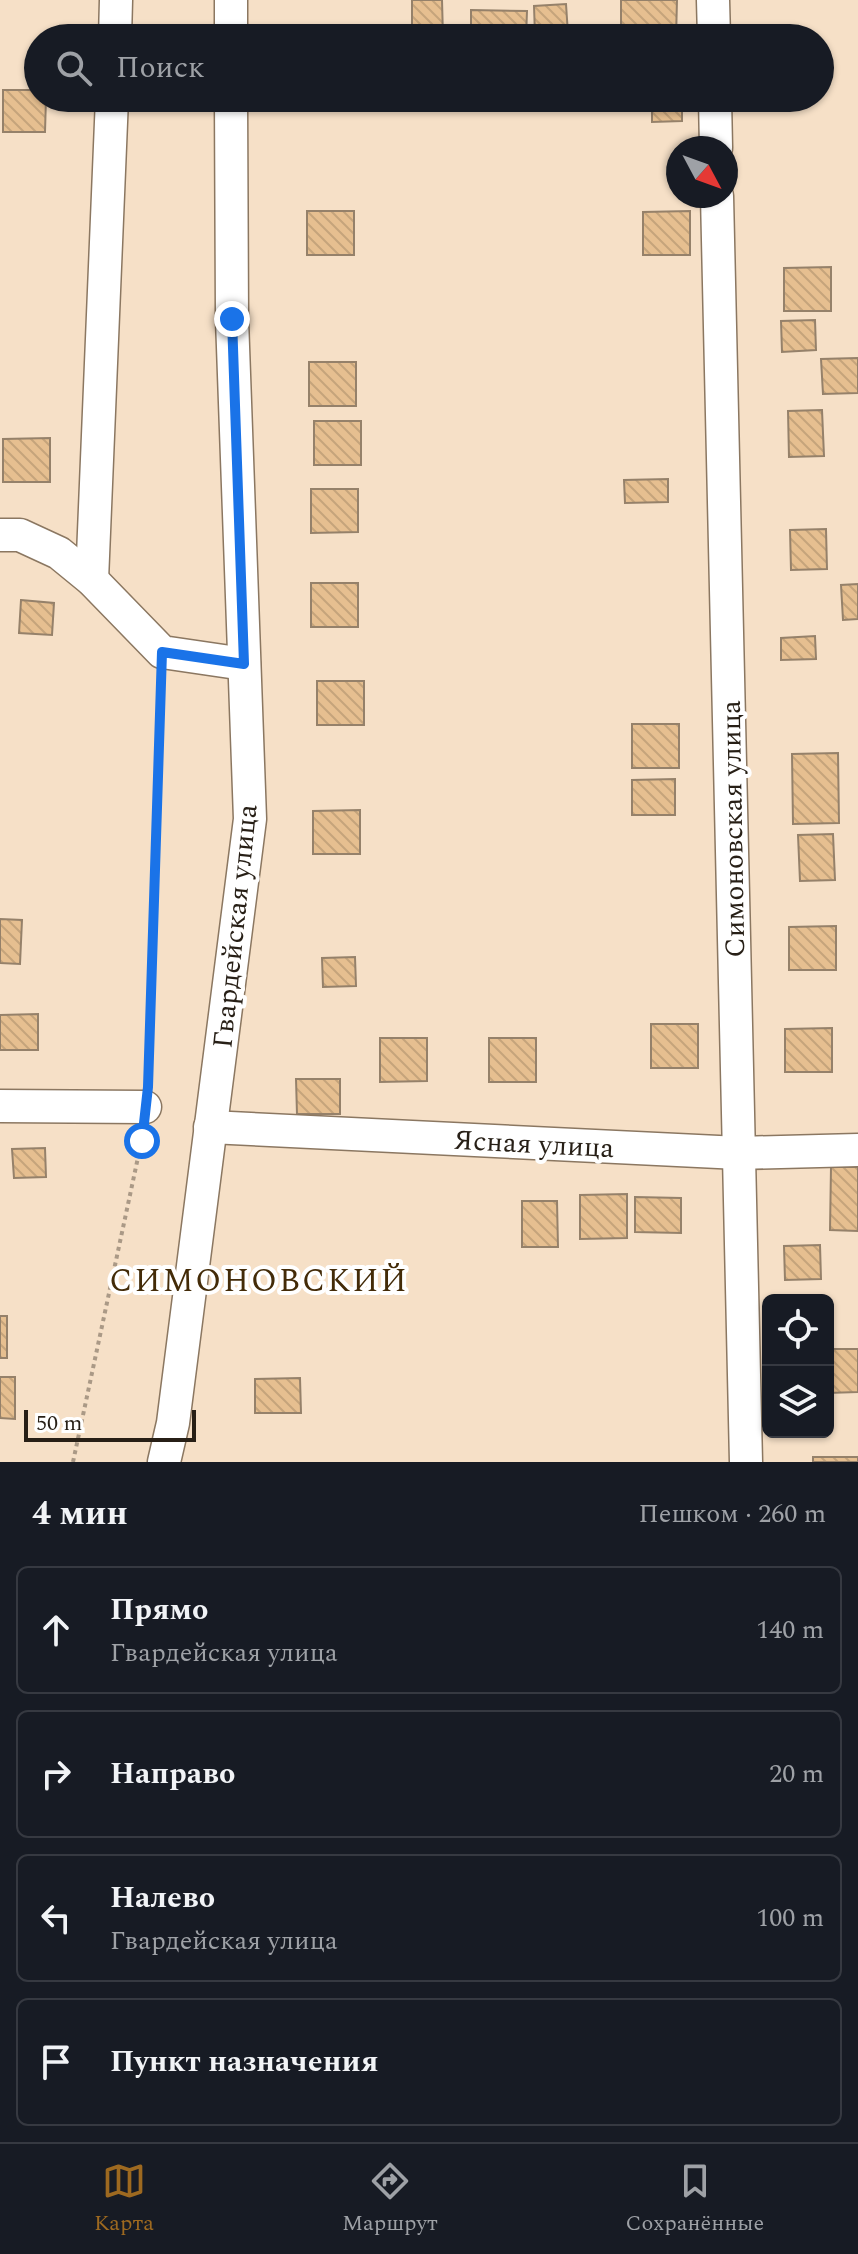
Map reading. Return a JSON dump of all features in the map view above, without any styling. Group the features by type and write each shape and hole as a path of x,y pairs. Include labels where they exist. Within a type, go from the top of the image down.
{"street":[{"path":"115,24 116,0"},
{"path":"231,0 231,24"},
{"path":"713,0 714,24"},
{"path":"92,580 111,112"},
{"name":"Гвардейская улица","path":"164,1462 173,1423 250,819 232,319 231,112"},
{"path":"715,112 716,136"},
{"name":"Симоновская улица","path":"717,208 746,1462"},
{"path":"0,535 20,535 59,553 92,580 162,652 244,664"},
{"path":"0,1106 145,1107"},
{"name":"Ясная улица","path":"210,1127 739,1153 858,1150"}],"path":[{"path":"73,1462 142,1141 162,652"}],"building":[{"path":"412,0 442,0 443,24 412,24"},
{"path":"621,0 677,0 676,24 621,24"},
{"path":"566,4 567,24 535,24 534,6"},
{"path":"471,10 527,11 527,24 471,24"},
{"path":"3,90 24,90 24,112 46,112 45,132 3,132"},
{"path":"652,112 682,112 682,121 652,122"},
{"path":"307,211 354,211 354,255 307,255"},
{"path":"690,211 690,255 643,255 643,212"},
{"path":"831,267 831,311 784,311 784,268"},
{"path":"815,320 816,350 782,352 781,321"},
{"path":"858,358 858,393 823,394 821,359"},
{"path":"309,362 356,362 356,406 309,406"},
{"path":"822,410 824,456 789,457 788,411"},
{"path":"314,421 361,421 361,465 314,465"},
{"path":"50,438 50,482 3,482 3,439"},
{"path":"668,479 668,502 625,503 624,480"},
{"path":"311,489 358,489 358,532 311,533"},
{"path":"826,529 827,569 791,570 790,530"},
{"path":"311,583 358,583 358,627 311,627"},
{"path":"858,584 858,619 843,620 841,585"},
{"path":"21,600 54,603 52,635 19,633"},
{"path":"815,636 816,659 781,660 781,638"},
{"path":"317,681 364,681 364,725 317,725"},
{"path":"632,724 679,724 679,768 632,768"},
{"path":"838,753 839,823 793,824 792,754"},
{"path":"675,779 675,815 632,815 632,780"},
{"path":"360,810 360,854 313,854 313,811"},
{"path":"833,834 835,880 800,881 798,835"},
{"path":"0,919 22,920 20,964 0,963"},
{"path":"836,926 836,970 789,970 789,927"},
{"path":"355,957 356,986 323,987 322,958"},
{"path":"38,1014 38,1050 0,1050 0,1015"},
{"path":"651,1024 698,1024 698,1068 651,1068"},
{"path":"832,1028 832,1072 785,1072 785,1029"},
{"path":"380,1038 427,1038 427,1081 380,1082"},
{"path":"489,1038 536,1038 536,1082 489,1082"},
{"path":"296,1079 340,1079 340,1114 297,1114"},
{"path":"45,1148 46,1177 14,1178 12,1149"},
{"path":"831,1167 858,1167 858,1231 830,1230"},
{"path":"627,1194 627,1238 580,1239 580,1195"},
{"path":"635,1197 681,1198 681,1233 635,1232"},
{"path":"522,1201 557,1201 558,1247 522,1247"},
{"path":"820,1245 821,1279 785,1280 784,1246"},
{"path":"0,1316 7,1316 7,1358 0,1358"},
{"path":"834,1349 858,1349 858,1392 834,1393"},
{"path":"0,1377 15,1377 15,1419 0,1418"},
{"path":"300,1378 301,1413 255,1413 255,1379"},
{"path":"813,1457 858,1457 858,1462 813,1462"}],"district":[{"name":"СИМОНОВСКИЙ","path":"259,1280"}],"route":[{"path":"142,1141 148,1087 162,652 244,664 232,319"}]}
